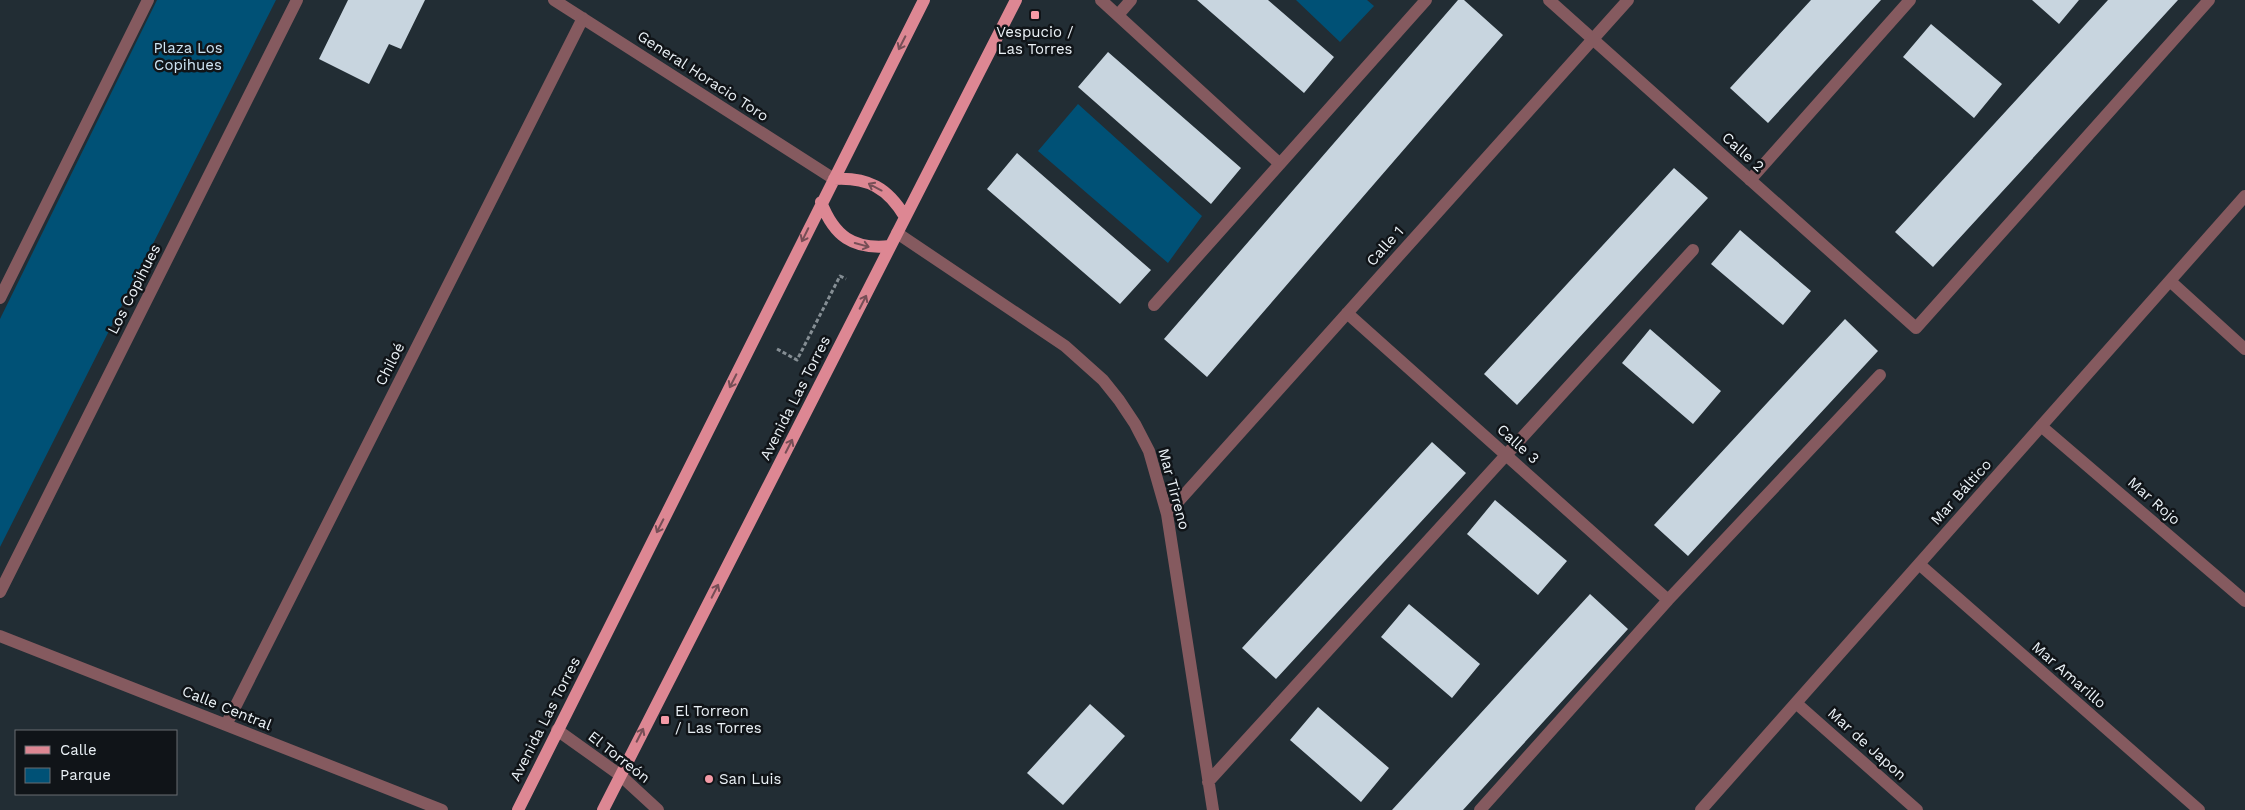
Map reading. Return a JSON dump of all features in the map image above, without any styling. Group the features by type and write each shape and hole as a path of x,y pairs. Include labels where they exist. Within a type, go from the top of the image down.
{"main road":[{"name":"Avenida Las Torres","path":"518,810 755,338 821,202 924,0"},
{"name":"Avenida Las Torres","path":"602,810 1016,0"},
{"path":"834,179 861,180 874,185 887,194 905,218"},
{"path":"821,202 827,218 836,231 849,240 862,246 876,248 890,246"}],"street":[{"path":"0,298 148,0"},
{"name":"Los Copihues","path":"0,592 297,0"},
{"name":"General Horacio Toro","path":"554,0 834,179"},
{"path":"1102,0 1280,164"},
{"path":"1118,15 1131,0"},
{"path":"1154,305 1426,0"},
{"name":"Calle 2","path":"1549,0 1916,328 2209,0"},
{"name":"Calle 1","path":"1167,514 1628,0"},
{"path":"1750,180 1910,0"},
{"name":"Chiloé","path":"226,725 583,18"},
{"name":"Mar Báltico","path":"1701,810 2245,196"},
{"name":"Mar Tirreno","path":"897,233 1065,346 1103,380 1119,400 1149,451 1167,514 1213,810"},
{"path":"1208,782 1693,250"},
{"path":"2170,281 2245,349"},
{"name":"Calle 3","path":"1347,313 1668,600"},
{"path":"1480,810 1668,600 1880,375"},
{"name":"Mar Rojo","path":"2041,426 2245,601"},
{"name":"Mar Amarillo","path":"1919,564 2199,810"},
{"name":"Calle Central","path":"0,636 442,810"},
{"name":"Mar de Japon","path":"1796,703 1917,810"},
{"name":"El Torreón","path":"558,730 620,775 658,810"}],"path":[{"path":"755,338 797,360 840,276 869,290"}],"green space":[{"name":"Plaza Los Copihues","path":"157,0 276,0 0,547 0,319"},
{"path":"1296,0 1367,0 1374,6 1340,42"},
{"path":"1078,104 1202,216 1168,263 1038,151"}],"building":[{"path":"348,0 425,0 401,49 389,44 369,84 319,59"},
{"path":"1197,0 1268,0 1334,57 1304,93"},
{"path":"1458,0 1464,0 1503,35 1207,377 1164,339"},
{"path":"1811,0 1881,0 1768,123 1730,88"},
{"path":"2032,0 2079,0 2059,24"},
{"path":"2108,0 2178,0 1933,267 1895,232"},
{"path":"1931,24 2002,84 1974,118 1903,57"},
{"path":"1108,52 1241,168 1211,204 1078,87"},
{"path":"1017,153 1151,270 1120,304 987,189"},
{"path":"1674,168 1708,198 1517,405 1484,374"},
{"path":"1740,230 1811,291 1783,325 1711,264"},
{"path":"1845,319 1878,351 1688,556 1654,525"},
{"path":"1650,329 1721,391 1693,424 1622,363"},
{"path":"1432,442 1466,473 1276,679 1242,648"},
{"path":"1495,500 1567,561 1538,595 1467,534"},
{"path":"1590,594 1628,629 1463,810 1392,810"},
{"path":"1409,604 1480,664 1452,698 1381,637"},
{"path":"1090,704 1125,736 1063,805 1027,773"},
{"path":"1318,707 1389,768 1361,802 1290,740"}],"place":[{"name":"Vespucio / Las Torres","path":"1035,15"},
{"name":"El Torreon / Las Torres","path":"665,720"},
{"name":"San Luis","path":"709,779"}]}
